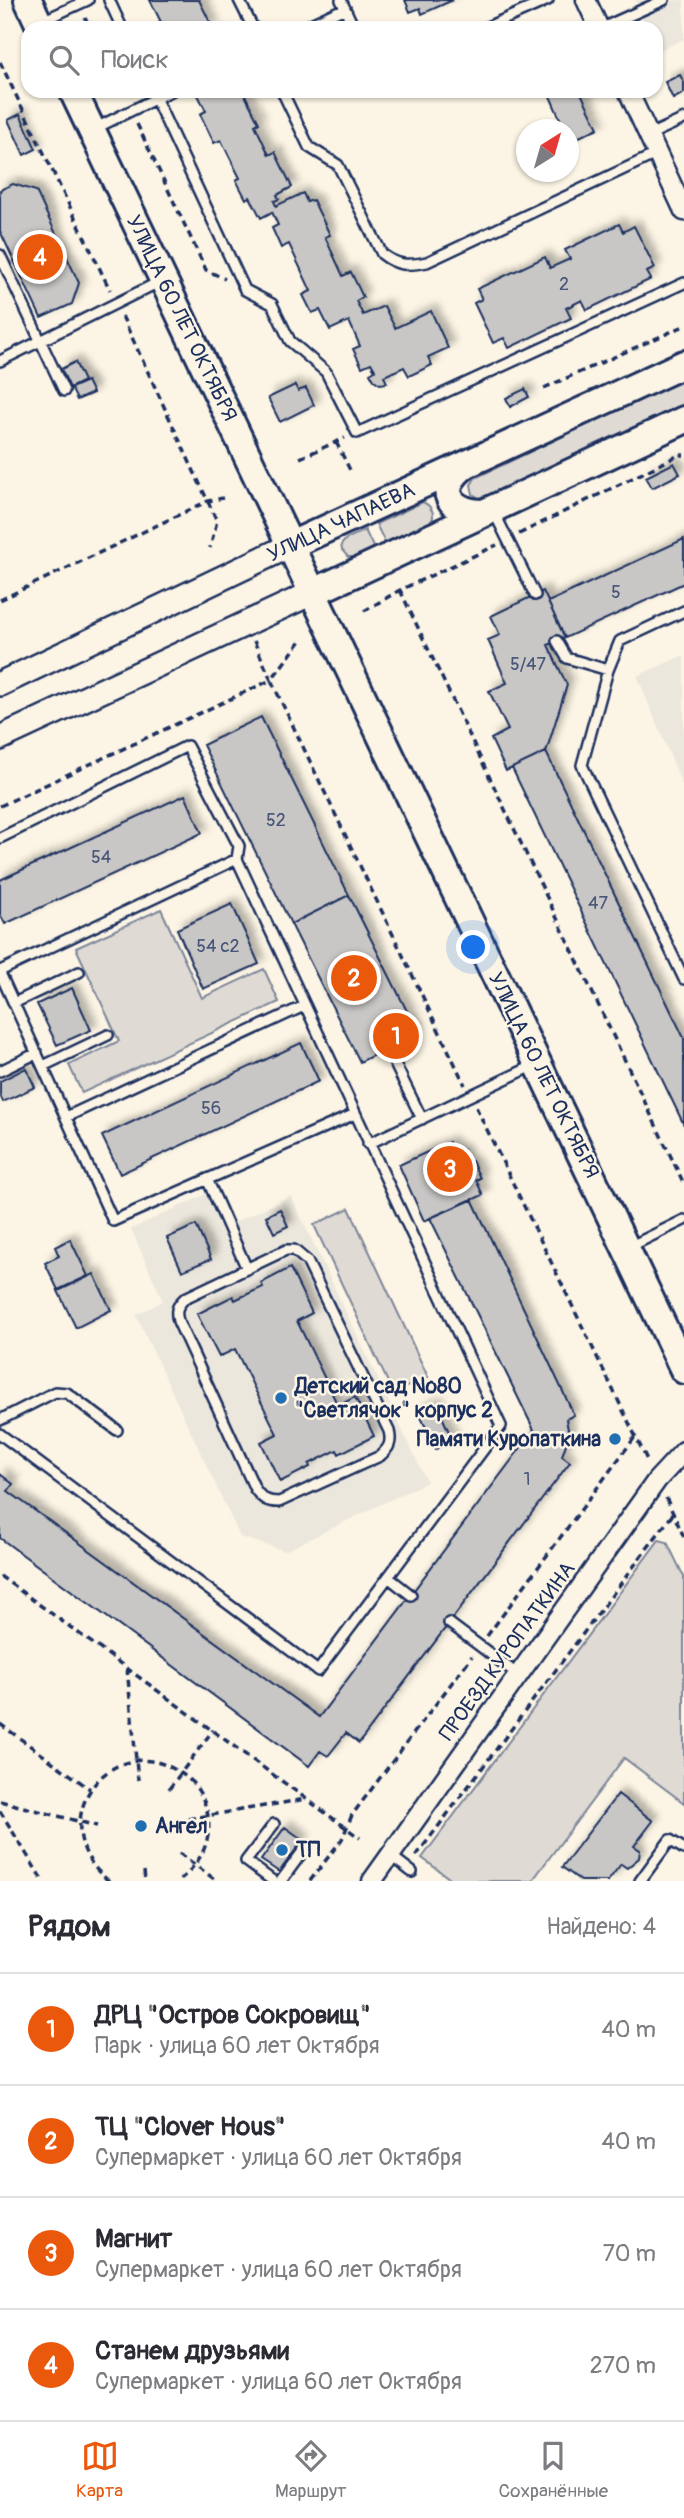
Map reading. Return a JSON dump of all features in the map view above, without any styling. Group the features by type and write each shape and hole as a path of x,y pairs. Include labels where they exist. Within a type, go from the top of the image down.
{"main road":[{"name":"УЛИЦА 60 ЛЕТ ОКТЯБРЯ","path":"76,98 684,1370"},
{"name":"УЛИЦА ЧАПАЕВА","path":"291,545 684,364"},
{"path":"314,592 684,420"},
{"path":"464,466 450,480 452,500 463,511 489,511"}],"street":[{"path":"586,0 597,21"},
{"path":"631,98 684,211"},
{"name":"УЛИЦА ЧАПАЕВА","path":"0,684 291,545"},
{"path":"0,738 314,592"},
{"name":"ПРОЕЗД КУРОПАТКИНА","path":"372,1881 657,1480 684,1451"}],"lane":[{"path":"36,17 88,0"},
{"path":"109,0 119,21"},
{"path":"239,0 250,21"},
{"path":"501,21 548,0"},
{"path":"617,21 664,0"},
{"path":"314,21 343,4 351,21"},
{"path":"92,130 131,111 150,98"},
{"path":"155,98 245,290 272,304 290,341 326,372 357,433 684,283"},
{"path":"285,98 309,147 338,164 382,254 393,263 401,265 427,262 658,153"},
{"path":"649,135 684,119"},
{"path":"0,255 64,391"},
{"path":"0,361 164,279"},
{"path":"489,511 508,540 535,595"},
{"path":"684,611 620,641 608,670 582,765 680,959 684,979"},
{"path":"557,641 567,658 608,670"},
{"path":"0,838 187,746 239,846 237,859 501,1426 317,1671 0,1434"},
{"path":"237,859 0,972 113,1221 355,1114"},
{"path":"14,1003 79,972"},
{"path":"66,1117 304,1006"},
{"path":"43,1066 108,1035"},
{"path":"0,1071 37,1053"},
{"path":"394,1062 422,1119"},
{"path":"368,1144 538,1064"},
{"path":"207,1179 247,1269"},
{"path":"627,1247 684,1220"},
{"path":"286,1250 293,1250 307,1261 391,1441 388,1449 380,1456 279,1502 261,1498 255,1489 177,1321 178,1305 185,1298 247,1269 286,1250"},
{"path":"0,1420 61,1391 117,1430"},
{"path":"387,1577 411,1595"},
{"path":"449,1623 517,1674"},
{"path":"273,1881 246,1861 274,1824"},
{"path":"640,1881 670,1839 684,1849"},
{"path":"281,1881 306,1847"},
{"path":"390,1855 409,1870"}],"path":[{"path":"0,62 117,303 217,520 211,548"},
{"path":"131,111 206,270 245,290"},
{"path":"544,388 684,326"},
{"path":"300,458 336,442 352,474"},
{"path":"364,611 400,590 679,455 684,455"},
{"path":"0,600 208,501 223,498"},
{"path":"400,590 684,1184"},
{"path":"0,806 271,680 303,638"},
{"path":"253,639 684,1537"},
{"path":"409,1870 673,1514"},
{"path":"0,1576 360,1838"},
{"path":"127,1668 138,1780"},
{"path":"0,1724 90,1789"},
{"path":"169,1789 213,1730"},
{"path":"109,1881 98,1873 83,1851 79,1822 84,1800 97,1780 114,1768 136,1761 157,1762 181,1773 200,1793 208,1816 206,1846 195,1866 178,1881"},
{"path":"188,1819 307,1799"},
{"path":"0,1801 97,1826"},
{"path":"0,1811 43,1881"},
{"path":"179,1853 216,1881"},
{"path":"144,1871 145,1881"}],"shaded area":[{"path":"635,0 684,0 684,39 663,49 663,21 645,21"},
{"path":"684,379 684,404 486,497 479,498 473,494 471,485 475,478"},
{"path":"423,502 432,510 432,521 385,543 376,524"},
{"path":"365,530 374,549 357,557 348,557 341,545 346,539"},
{"path":"684,655 684,789 637,676"},
{"path":"161,909 202,998 264,969 279,1002 82,1093 69,1065 119,1041 76,948"},
{"name":"Детский сад №80 \"Светлячок\" корпус 2","path":"219,1188 235,1222 291,1196 427,1482 285,1551 240,1537 136,1315 163,1301 131,1229"},
{"path":"349,1208 428,1377 393,1393 314,1225"},
{"path":"659,1540 667,1542 684,1577 684,1803 624,1758 532,1881 453,1881 422,1858"}],"building":[{"path":"150,0 199,0 210,21 160,21"},
{"path":"405,0 453,0 422,14 420,8 410,12"},
{"path":"680,75 684,83 684,93 673,99 665,82"},
{"path":"200,98 246,98 259,123 255,125 269,155 275,152 292,187 277,195 279,199 274,201 276,206 303,193 307,202 313,200 330,235 325,237 343,276 351,272 363,297 356,301 363,315 384,306 395,328 431,311 448,348 428,357 432,365 409,376 404,367 384,376 387,383 380,384 370,373 375,370 371,363 362,367 353,349 360,346 349,321 330,330 320,310 312,313 303,295 311,291 289,244 281,248 272,228 278,225 272,212 261,218 250,197 246,199 236,180 240,178 221,140 214,143 200,114 206,111"},
{"path":"551,98 583,98 598,128 579,137 579,119 560,119"},
{"path":"20,114 36,149 24,155 8,120"},
{"path":"13,184 36,191 79,283 72,304 41,318 0,231 0,190"},
{"path":"619,224 623,232 634,226 655,268 647,272 651,279 587,310 582,300 566,308 571,318 509,348 504,338 493,343 474,303 482,299 477,289 545,257 550,268 570,259 565,250"},
{"path":"75,362 84,381 70,388 61,369"},
{"path":"87,381 93,393 77,400 71,388"},
{"path":"295,385 298,391 306,388 314,405 280,422 268,398"},
{"path":"525,389 529,397 510,407 506,398"},
{"path":"674,463 680,474 652,488 646,477"},
{"path":"684,539 684,583 565,638 548,602"},
{"path":"543,591 565,638 548,645 567,685 546,752 506,771 491,739 508,730 489,691 507,683 488,640 500,635 491,616"},
{"path":"261,717 349,895 291,924 203,745"},
{"path":"546,752 684,1038 684,1125 512,768"},
{"path":"185,795 202,833 5,924 0,914 0,880"},
{"path":"349,895 418,1033 360,1062 291,924"},
{"path":"232,904 259,964 203,989 177,929"},
{"path":"72,988 91,1030 57,1045 37,1004"},
{"path":"301,1043 319,1081 120,1174 102,1136"},
{"path":"26,1068 35,1087 3,1102 0,1081"},
{"path":"449,1142 452,1148 463,1150 468,1163 472,1161 480,1178 476,1180 483,1195 424,1221 399,1165"},
{"path":"472,1199 574,1415 566,1419 569,1435 562,1456 570,1462 359,1743 346,1733 328,1756 320,1751 309,1766 0,1538 0,1474 13,1484 8,1491 319,1717 534,1430 430,1218"},
{"path":"280,1209 288,1226 274,1233 266,1216"},
{"path":"196,1225 211,1259 182,1271 167,1238"},
{"path":"70,1239 88,1276 58,1290 45,1263 59,1256 55,1247"},
{"path":"290,1268 312,1313 297,1321 338,1406 355,1397 374,1436 339,1454 337,1450 280,1482 261,1442 277,1434 235,1349 219,1357 197,1314 233,1296 235,1300 263,1287 261,1283"},
{"path":"94,1274 111,1310 76,1328 58,1291"},
{"path":"436,1403 453,1441 436,1449 418,1411"},
{"path":"618,1794 653,1821 634,1846 640,1850 639,1858 627,1868 621,1864 608,1881 581,1881 562,1867"},
{"name":"ТП","path":"285,1827 303,1840 279,1872 261,1860"}],"place":[{"name":"Станем друзьями","path":"40,257"},
{"name":"ТЦ \"Clover Hous\"","path":"354,978"},
{"name":"ДРЦ \"Остров Сокровищ\"","path":"396,1036"},
{"name":"Магнит","path":"450,1169"},
{"name":"Детский сад №80 \"Светлячок\" корпус 2","path":"281,1398"},
{"name":"Памяти Куропаткина","path":"615,1439"},
{"name":"Ангел","path":"141,1826"},
{"name":"ТП","path":"282,1850"}]}
